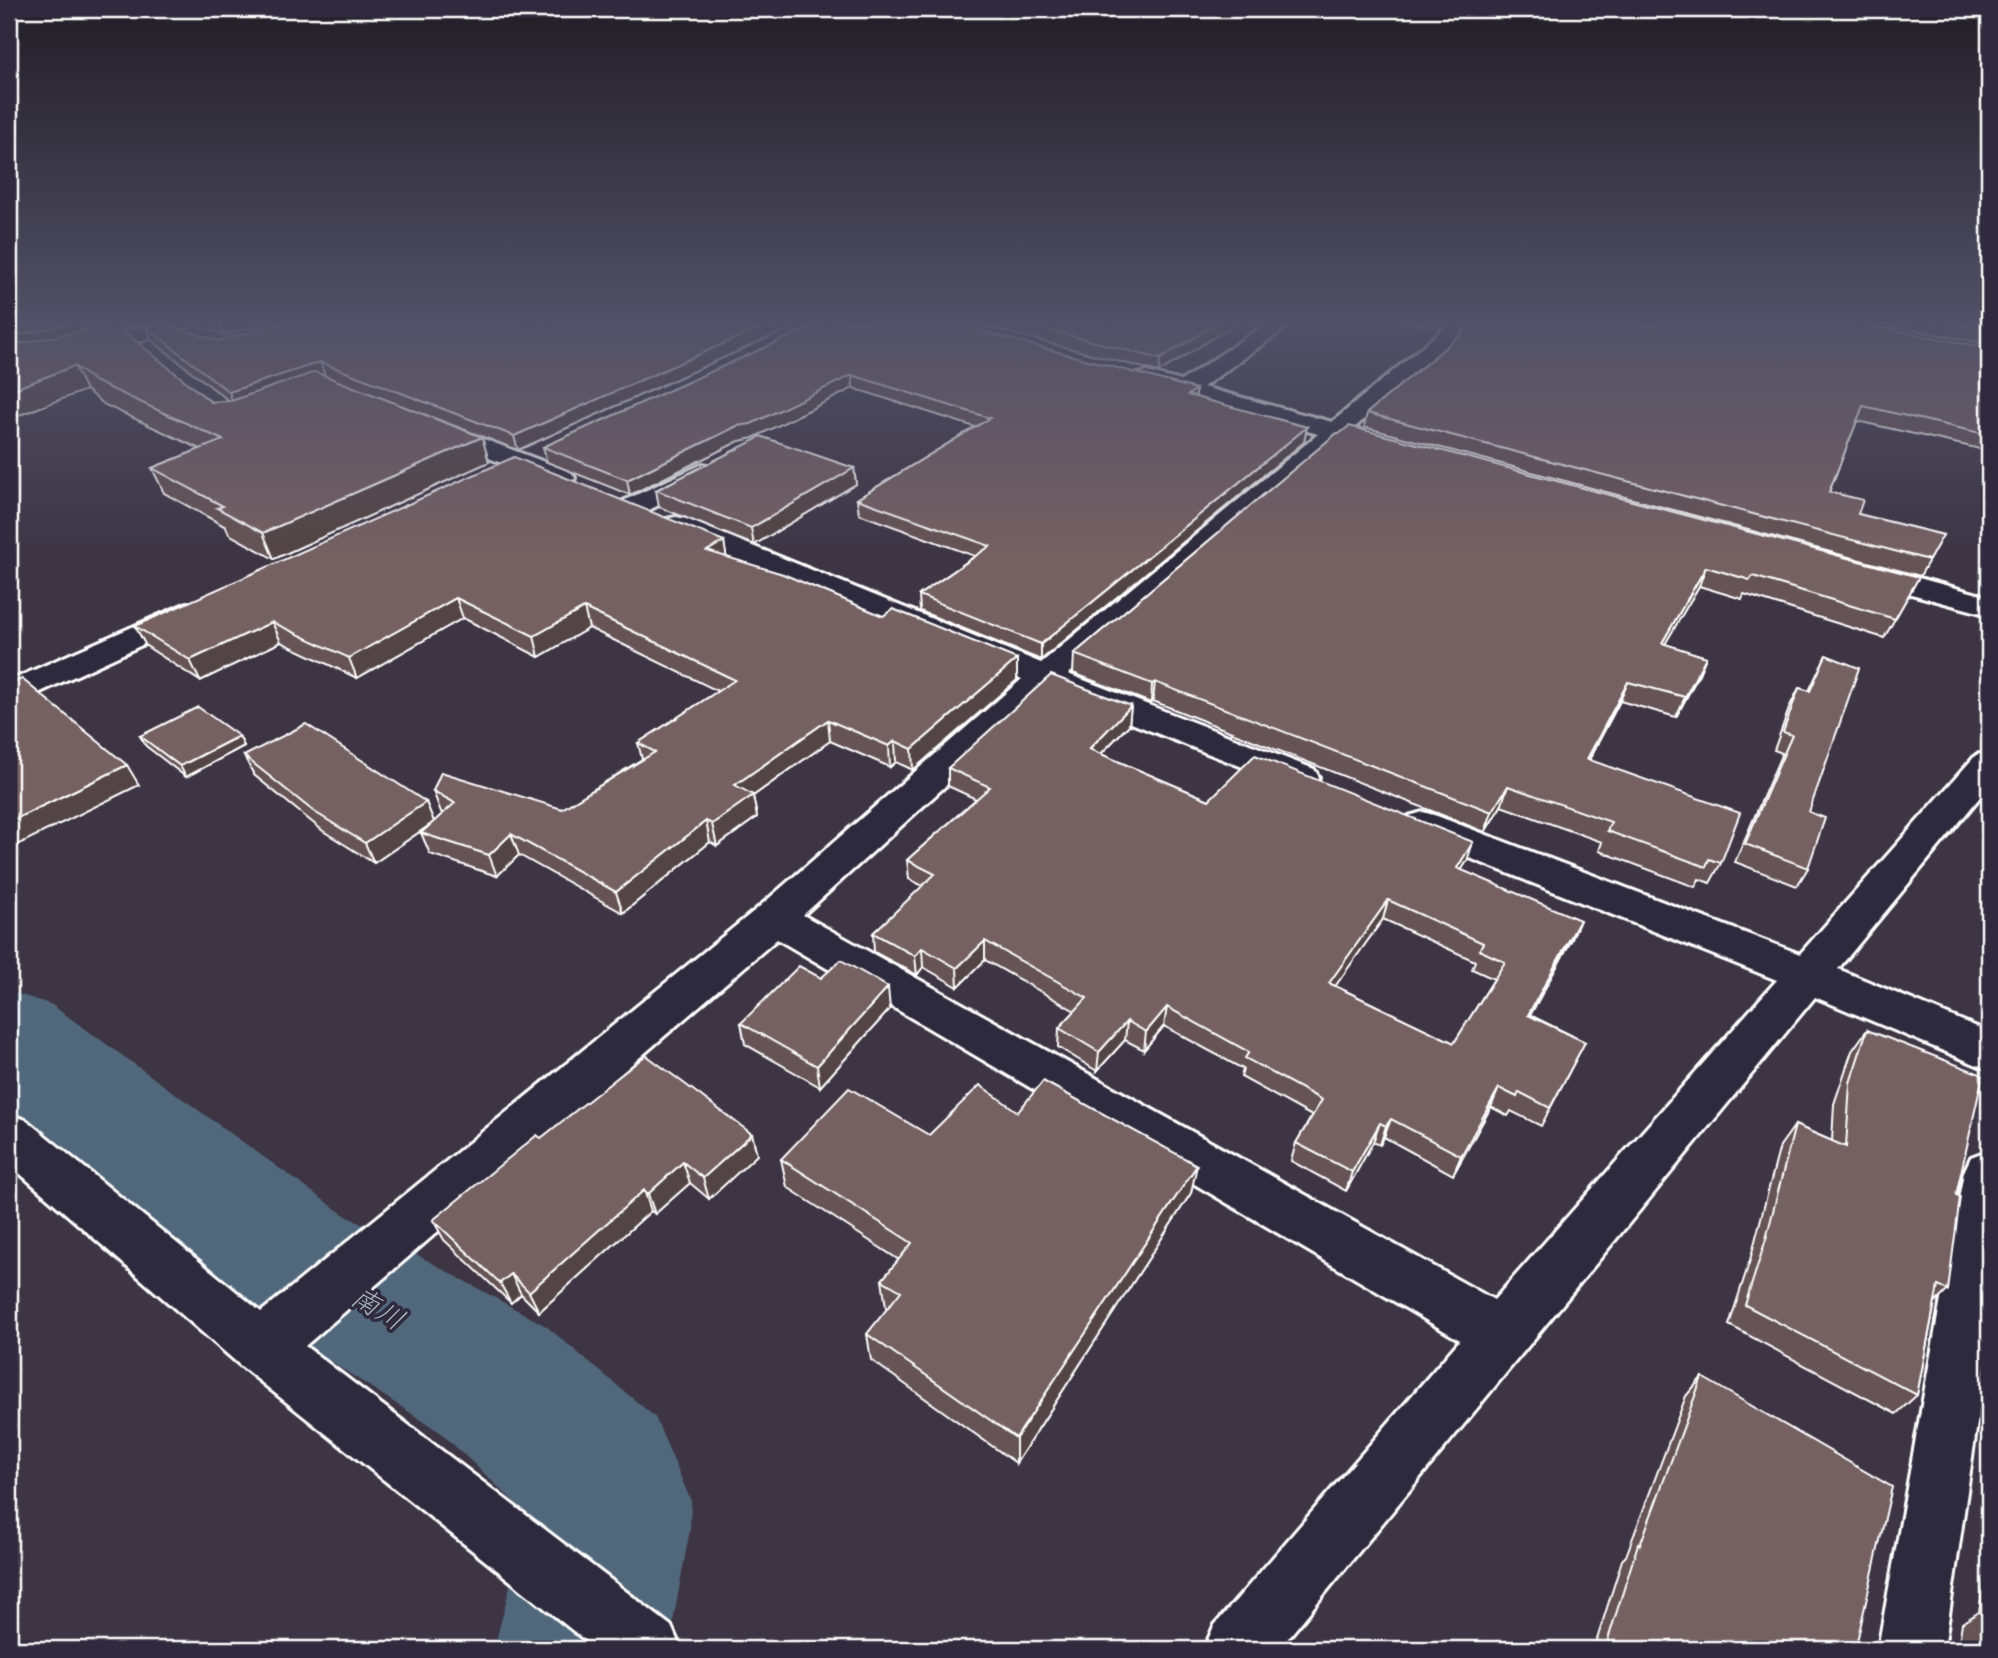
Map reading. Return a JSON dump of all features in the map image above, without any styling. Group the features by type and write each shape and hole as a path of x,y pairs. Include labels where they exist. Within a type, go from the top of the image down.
{"street":[{"path":"1223,399 1377,442"},
{"path":"261,1346 774,918 1045,677 1374,399"},
{"path":"402,415 519,460 1045,677 1329,788"},
{"path":"482,477 556,444"},
{"path":"612,499 726,460"},
{"path":"1834,565 1989,606"},
{"path":"9,694 208,603"},
{"path":"1237,1649 1501,1334 1989,763"},
{"path":"1394,813 1808,975 1989,1052"},
{"path":"774,918 1501,1334"},
{"path":"9,1135 261,1346 626,1632"},
{"path":"1911,1649 1989,1172"}],"building":[{"path":"134,399 208,399 211,402 236,399 385,399 482,437 263,533 217,508 223,506 152,468 223,440"},
{"path":"418,399 597,399 514,436"},
{"path":"649,399 802,399 751,424 737,426 627,480 543,447"},
{"path":"930,399 1204,399 1307,427 1041,644 919,595 990,546 857,499 990,418"},
{"path":"1383,399 1989,399 1989,435 1863,406 1829,492 1863,500 1858,514 1943,535 1929,560 1367,413"},
{"path":"1349,426 1919,577 1895,619 1753,576 1750,580 1706,567 1662,643 1706,657 1685,697 1628,682 1587,759 1740,813 1721,863 1709,859 1706,867 1607,831 1611,822 1508,786 1492,812 1155,682 1152,684 1074,654 1337,433"},
{"path":"760,436 854,468 751,528 656,490 757,439"},
{"path":"514,457 724,541 707,551 783,574 883,616 893,609 1017,659 912,749 895,741 889,746 828,720 735,785 753,795 712,824 706,821 616,892 511,834 489,855 421,833 455,803 433,791 441,772 562,809 655,752 638,743 735,680 584,608 534,636 456,598 349,658 272,622 190,660 135,626"},
{"path":"1826,655 1859,668 1809,812 1825,818 1808,868 1745,844 1792,735 1783,732 1799,688 1810,691"},
{"path":"1051,675 1131,706 1089,749 1209,800 1255,755 1473,842 1457,868 1580,920 1528,1015 1585,1042 1550,1108 1519,1092 1517,1097 1499,1088 1461,1156 1391,1119 1386,1126 1380,1123 1352,1172 1296,1143 1322,1100 1245,1058 1249,1052 1167,1007 1146,1032 1127,1021 1099,1052 1059,1028 1087,998 985,941 957,968 922,948 915,956 873,933 935,874 907,860 990,787 948,768","holes":["1388,900 1483,943 1479,950 1505,962 1454,1043 1329,983"]},
{"path":"22,679 127,765 9,822 9,683"},
{"path":"198,707 239,736 180,766 140,736"},
{"path":"306,724 426,802 365,843 313,811 244,756"},
{"path":"841,960 888,987 817,1066 741,1023 799,966 821,978"},
{"path":"1867,1030 1983,1075 1956,1195 1960,1197 1948,1290 1938,1286 1917,1395 1745,1305 1766,1239 1795,1125 1846,1147 1850,1083"},
{"path":"646,1055 752,1134 703,1178 683,1162 648,1194 644,1190 529,1292 511,1274 500,1283 433,1220 537,1135 541,1138"},
{"path":"1043,1081 1197,1165 1016,1438 867,1334 901,1291 882,1280 912,1243 781,1159 849,1088 929,1135 980,1085 1018,1112"},
{"path":"1702,1377 1892,1487 1856,1646 1859,1649 1605,1649 1638,1544 1640,1545"},
{"path":"1986,1608 1989,1610 1989,1649 1981,1649"}],"waterway":[{"name":"南川","path":"9,1039 294,1260 493,1379 599,1473 610,1501 608,1529 581,1649"}]}
